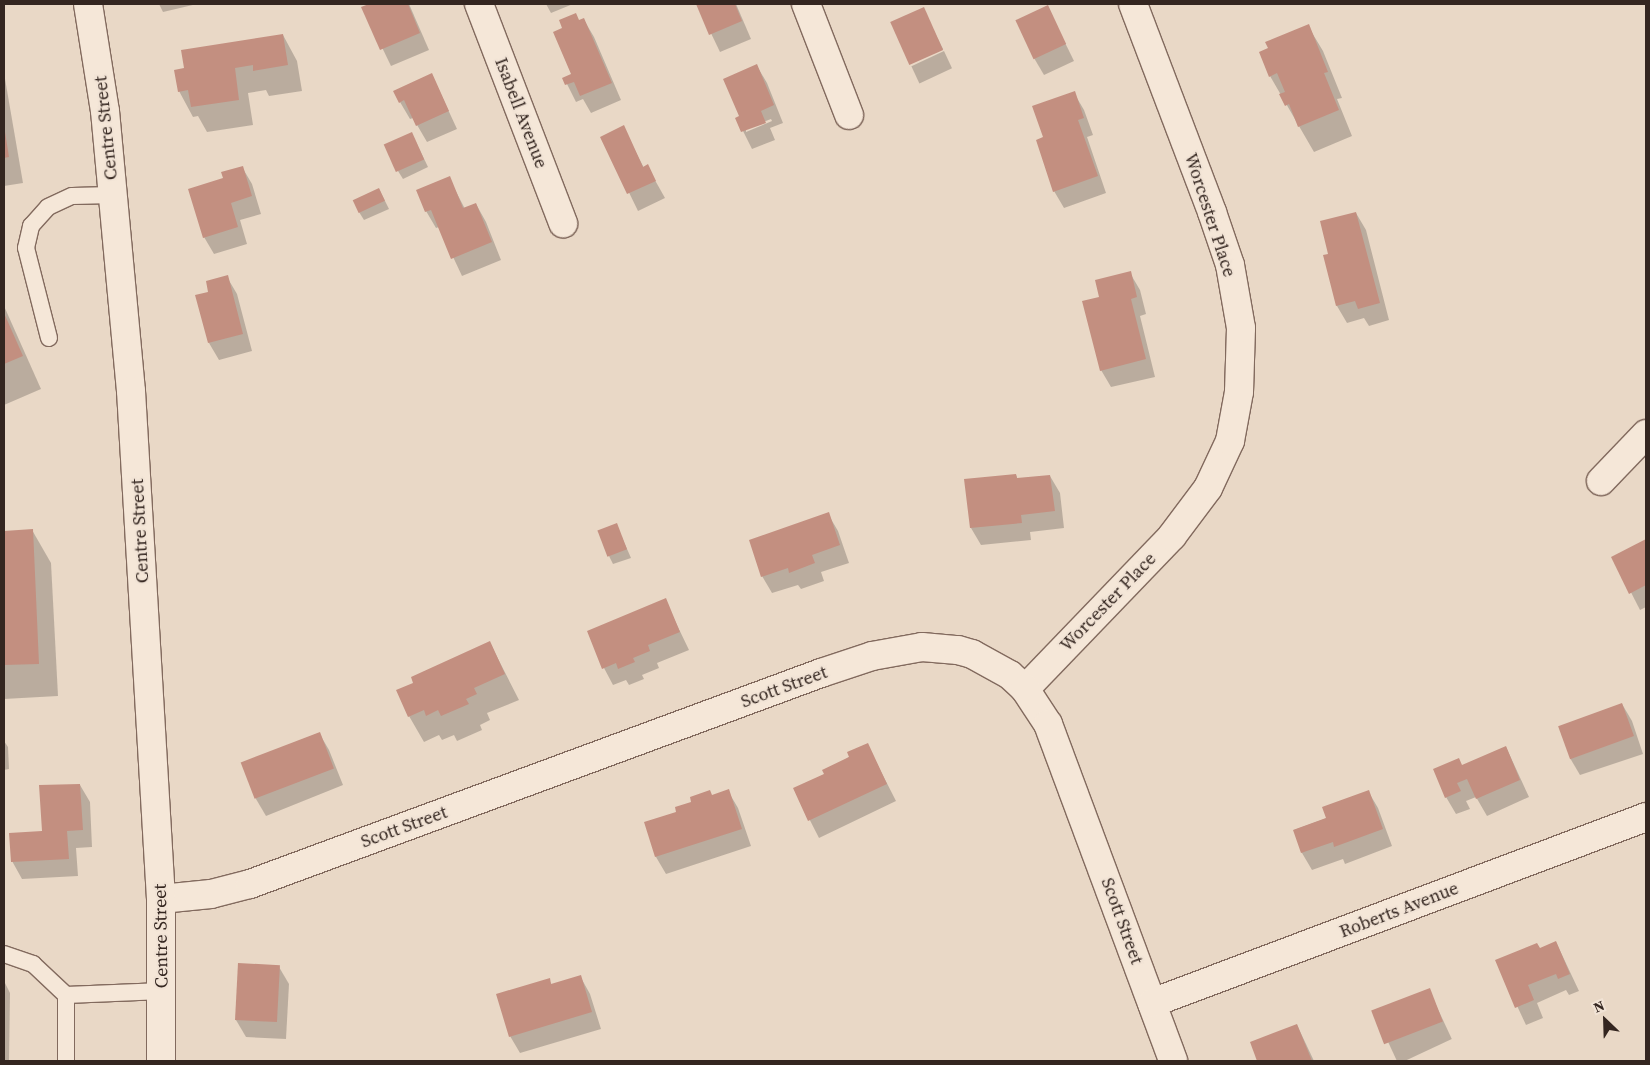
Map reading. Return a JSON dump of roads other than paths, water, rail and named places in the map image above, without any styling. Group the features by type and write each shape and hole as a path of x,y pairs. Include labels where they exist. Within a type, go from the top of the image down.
{"street":[{"name":"Centre Street","path":"88,4 105,111 131,401 162,899 161,1061"},
{"name":"Isabell Avenue","path":"478,4 563,223"},
{"path":"806,4 849,115"},
{"name":"Worcester Place","path":"1024,689 1172,536 1208,488 1230,441 1239,392 1241,328 1230,265 1212,212 1133,4"},
{"path":"1601,481 1646,434"},
{"name":"Scott Street","path":"162,899 211,894 250,884 821,673 900,650 943,648 972,654 1010,675 1024,689 1048,724 1173,1061"},
{"name":"Roberts Avenue","path":"1152,1003 1646,817"}],"lane":[{"path":"49,338 26,248 31,226 48,207 72,196 113,194"},
{"path":"4,954 32,964 66,995 162,991"},
{"path":"66,995 66,1061"}]}
